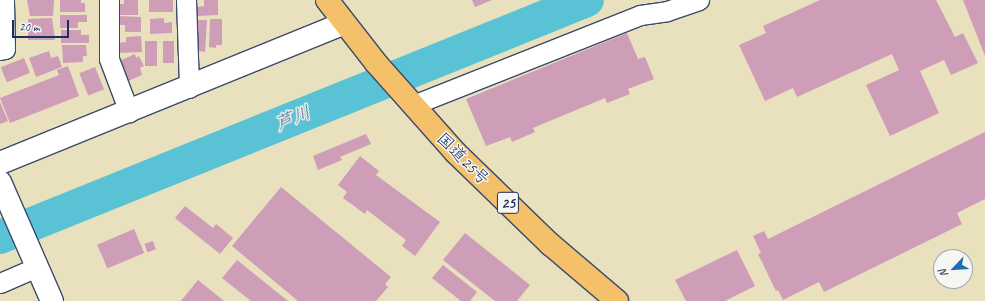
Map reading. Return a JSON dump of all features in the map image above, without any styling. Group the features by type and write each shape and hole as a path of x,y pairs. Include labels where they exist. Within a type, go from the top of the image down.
{"highway":[{"name":"国道25号","path":"327,0 343,24 456,153 544,238 617,301"}],"street":[{"path":"0,50 5,49 4,0"},
{"path":"109,0 108,59 129,112"},
{"path":"186,0 189,88"},
{"path":"410,102 666,5 699,0"},
{"path":"0,163 189,88 343,24"},
{"path":"0,182 52,301"},
{"path":"0,283 37,266"}],"building":[{"path":"27,0 54,0 53,16 30,16"},
{"path":"60,0 81,0 81,3 85,3 85,12 60,12"},
{"path":"124,0 138,0 138,15 116,15 116,4 124,4"},
{"path":"149,0 173,0 173,12 149,12"},
{"path":"204,0 218,0 218,15 197,16 197,7 204,6"},
{"path":"472,0 492,0 475,7"},
{"path":"820,0 936,0 955,37 963,33 978,63 951,75 944,60 920,71 939,113 890,136 866,85 899,70 892,54 797,97 793,88 765,101 739,45 766,33 763,26"},
{"path":"963,0 985,0 985,56"},
{"path":"60,15 87,15 87,22 78,22 78,28 60,28"},
{"path":"117,16 141,17 141,32 125,32 125,25 117,25"},
{"path":"52,18 55,40 28,40 28,19"},
{"path":"164,18 164,23 172,22 172,33 150,34 150,19"},
{"path":"210,19 222,19 222,45 216,45 216,48 209,47"},
{"path":"198,20 207,20 205,52 199,51 199,41 196,41"},
{"path":"61,30 81,30 81,35 89,35 89,43 61,43"},
{"path":"627,33 638,59 645,57 654,79 628,89 630,94 607,103 605,98 533,128 535,132 512,142 510,137 486,146 466,99"},
{"path":"141,36 142,52 117,53 116,43 126,42 126,37"},
{"path":"145,41 157,41 157,66 145,66"},
{"path":"163,41 174,41 174,63 163,63"},
{"path":"62,45 86,45 87,56 83,56 83,62 63,63"},
{"path":"49,51 51,58 58,56 62,67 36,77 29,58"},
{"path":"135,54 136,58 139,56 144,66 140,68 142,75 126,82 117,62"},
{"path":"24,58 30,73 7,82 1,67"},
{"path":"68,66 79,96 10,123 0,98 59,75 57,70"},
{"path":"95,67 104,89 88,96 79,73"},
{"path":"0,102 8,121 0,124"},
{"path":"985,132 985,199 957,213 962,224 824,292 819,282 783,300 778,290 776,291 758,254 761,253 753,236 764,231 768,239"},
{"path":"366,134 371,144 340,157 342,160 318,170 313,156"},
{"path":"360,156 379,171 376,175 440,222 415,256 402,246 406,240 367,210 365,214 343,198 347,192 338,185"},
{"path":"281,187 391,277 385,284 388,287 376,301 298,301 232,246"},
{"path":"185,206 213,228 216,224 233,238 220,254 175,218"},
{"path":"134,229 144,253 107,269 97,245"},
{"path":"465,233 530,285 517,301 495,301 443,260"},
{"path":"153,241 156,250 147,252 144,244"},
{"path":"737,250 755,286 725,301 686,301 675,280"},
{"path":"237,260 288,301 251,301 222,278"},
{"path":"443,265 477,292 470,301 461,301 432,278"},
{"path":"198,280 224,301 181,301"}],"waterway":[{"name":"芦川","path":"0,237 587,0"}]}
